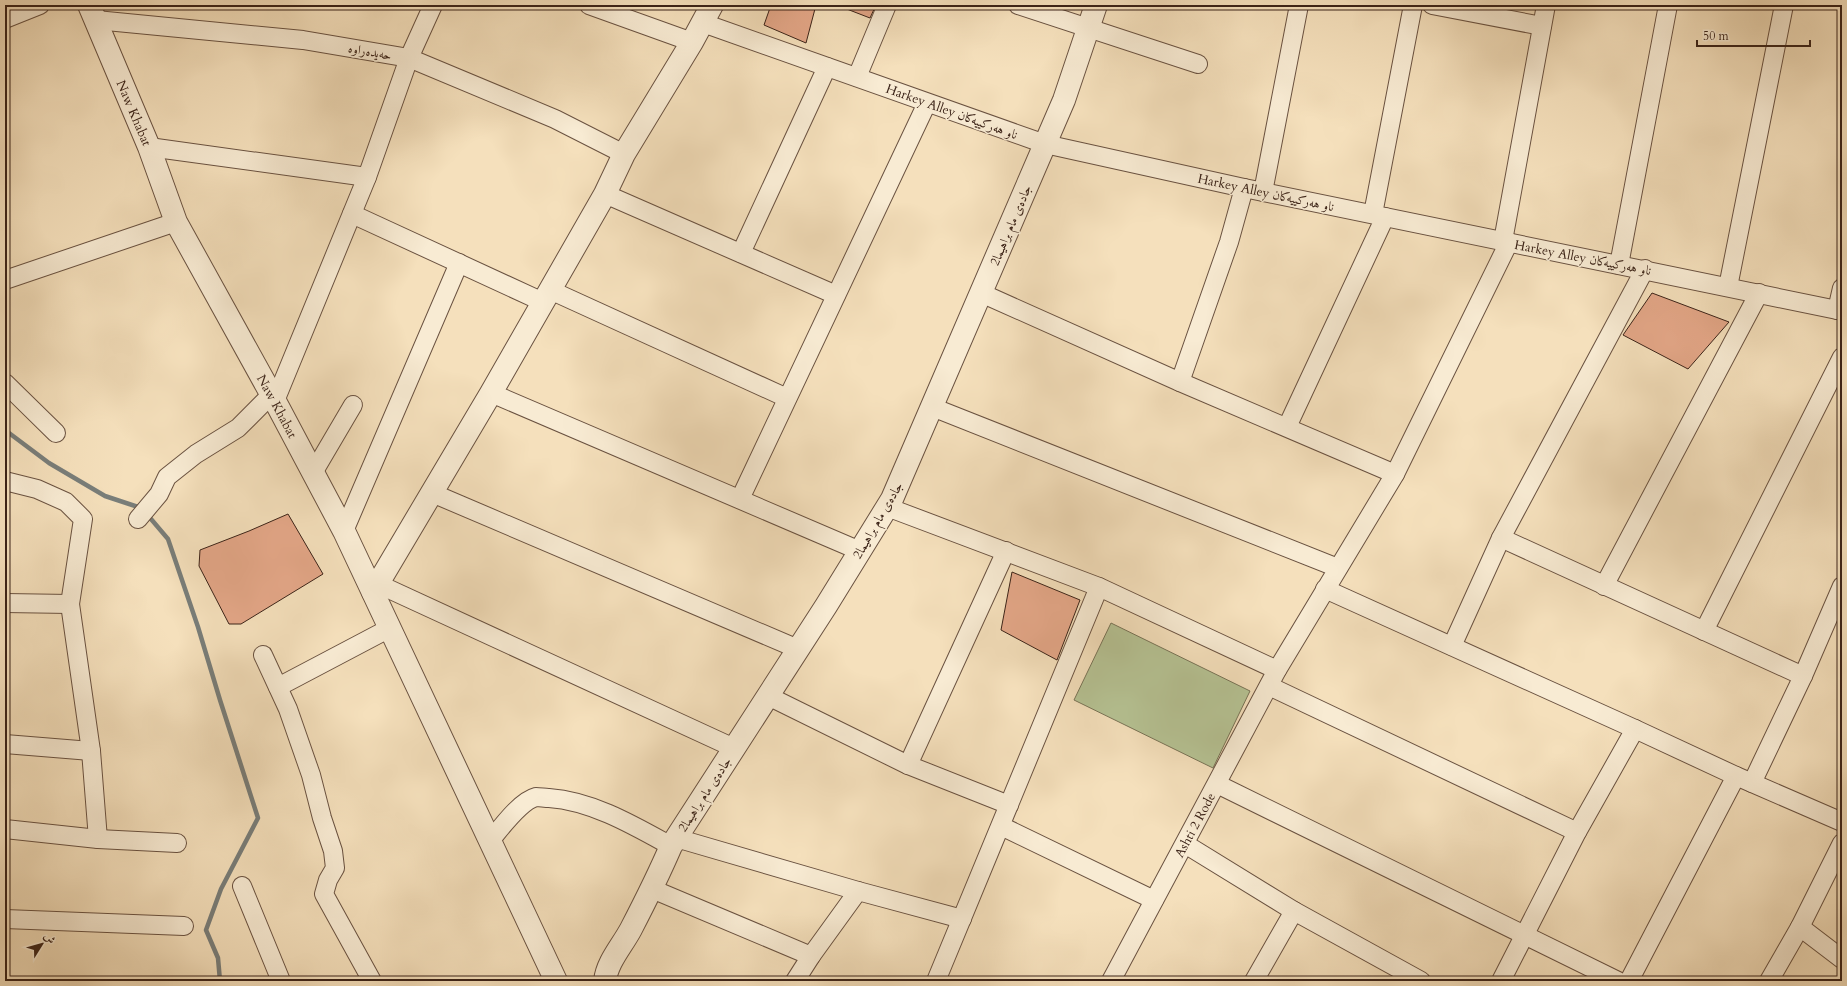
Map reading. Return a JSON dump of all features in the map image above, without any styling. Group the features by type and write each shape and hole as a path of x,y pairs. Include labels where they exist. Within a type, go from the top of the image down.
{"street":[{"path":"5,19 40,5"},
{"path":"138,519 159,494 167,477 196,454 238,428 273,398 352,214 409,58 433,5"},
{"path":"589,5 692,42"},
{"path":"858,77 887,5"},
{"path":"1018,5 1198,64"},
{"name":"جادەی مام براهیما2","path":"605,981 606,970 623,944 652,889 673,842 768,696 892,499 1064,100 1096,5"},
{"path":"1263,192 1299,5"},
{"path":"1287,427 1379,216 1413,5"},
{"path":"1432,5 1542,26"},
{"name":"Ashti 2 Rode","path":"1111,981 1277,670 1395,474 1506,242 1546,5"},
{"path":"1619,265 1668,5"},
{"path":"1728,288 1784,5"},
{"name":"حەیدەراوە","path":"93,13 303,40 409,58 555,119 624,154"},
{"name":"Naw Khabat","path":"93,13 149,147 176,222 376,588 390,628 556,981"},
{"path":"707,14 692,42 624,154 605,194 547,296 376,588 734,748"},
{"name":"Harkey Alley ناو هەركييەكان","path":"707,14 828,67 1045,144 1263,192 1619,265 1645,269 1840,311"},
{"path":"741,253 828,67"},
{"path":"740,499 927,103"},
{"path":"149,147 366,177"},
{"path":"1180,382 1235,222 1244,188"},
{"path":"605,194 836,296"},
{"path":"352,214 459,263 547,296 787,398"},
{"path":"5,280 176,222"},
{"path":"344,531 459,263"},
{"path":"1452,646 1501,538 1645,269"},
{"path":"1840,311 1842,288"},
{"path":"981,293 1180,382 1395,474"},
{"path":"1604,586 1759,293"},
{"path":"1704,631 1842,357"},
{"path":"5,383 56,433"},
{"path":"490,393 860,551"},
{"path":"313,473 353,405"},
{"path":"932,407 1338,568"},
{"path":"5,481 37,489 66,502 83,519 70,604 91,751 98,839"},
{"path":"432,493 798,649"},
{"path":"887,507 1099,587 1277,670"},
{"path":"1501,538 1803,676"},
{"path":"908,764 1006,551"},
{"path":"1629,981 1803,676 1842,586"},
{"path":"936,981 1099,587"},
{"path":"1325,589 1744,780 1842,822"},
{"path":"5,603 70,604"},
{"path":"278,687 390,628"},
{"path":"263,655 288,709 301,742 333,852 335,868 328,880 324,894 372,981"},
{"path":"1269,686 1577,832"},
{"path":"768,696 908,764 1009,805"},
{"path":"1501,981 1577,832 1635,729"},
{"path":"5,744 91,751"},
{"path":"1217,784 1618,981"},
{"path":"490,841 512,815 536,797 566,799 620,819 673,842 962,919"},
{"path":"1001,826 1154,900"},
{"path":"5,829 98,839 177,843"},
{"path":"1769,981 1800,928 1842,843"},
{"path":"1185,844 1294,911 1421,981"},
{"path":"242,886 281,981"},
{"path":"652,889 811,956"},
{"path":"795,981 811,956 858,891"},
{"path":"1254,981 1294,911"},
{"path":"5,918 184,926"},
{"path":"1800,928 1842,959"}],"green space":[{"path":"1111,623 1250,691 1213,768 1074,700"}],"building":[{"path":"771,5 816,5 806,43 764,25"},
{"path":"839,5 876,5 870,18"},
{"path":"1652,293 1729,322 1688,369 1623,335"},
{"path":"288,514 323,574 241,624 229,624 199,566 200,550"},
{"path":"1012,572 1080,600 1057,660 1001,630"}],"waterway":[{"path":"5,430 49,463 105,496 141,508"},
{"path":"151,519 168,539 198,627 258,818 221,889 206,930 218,958 220,981"}]}
